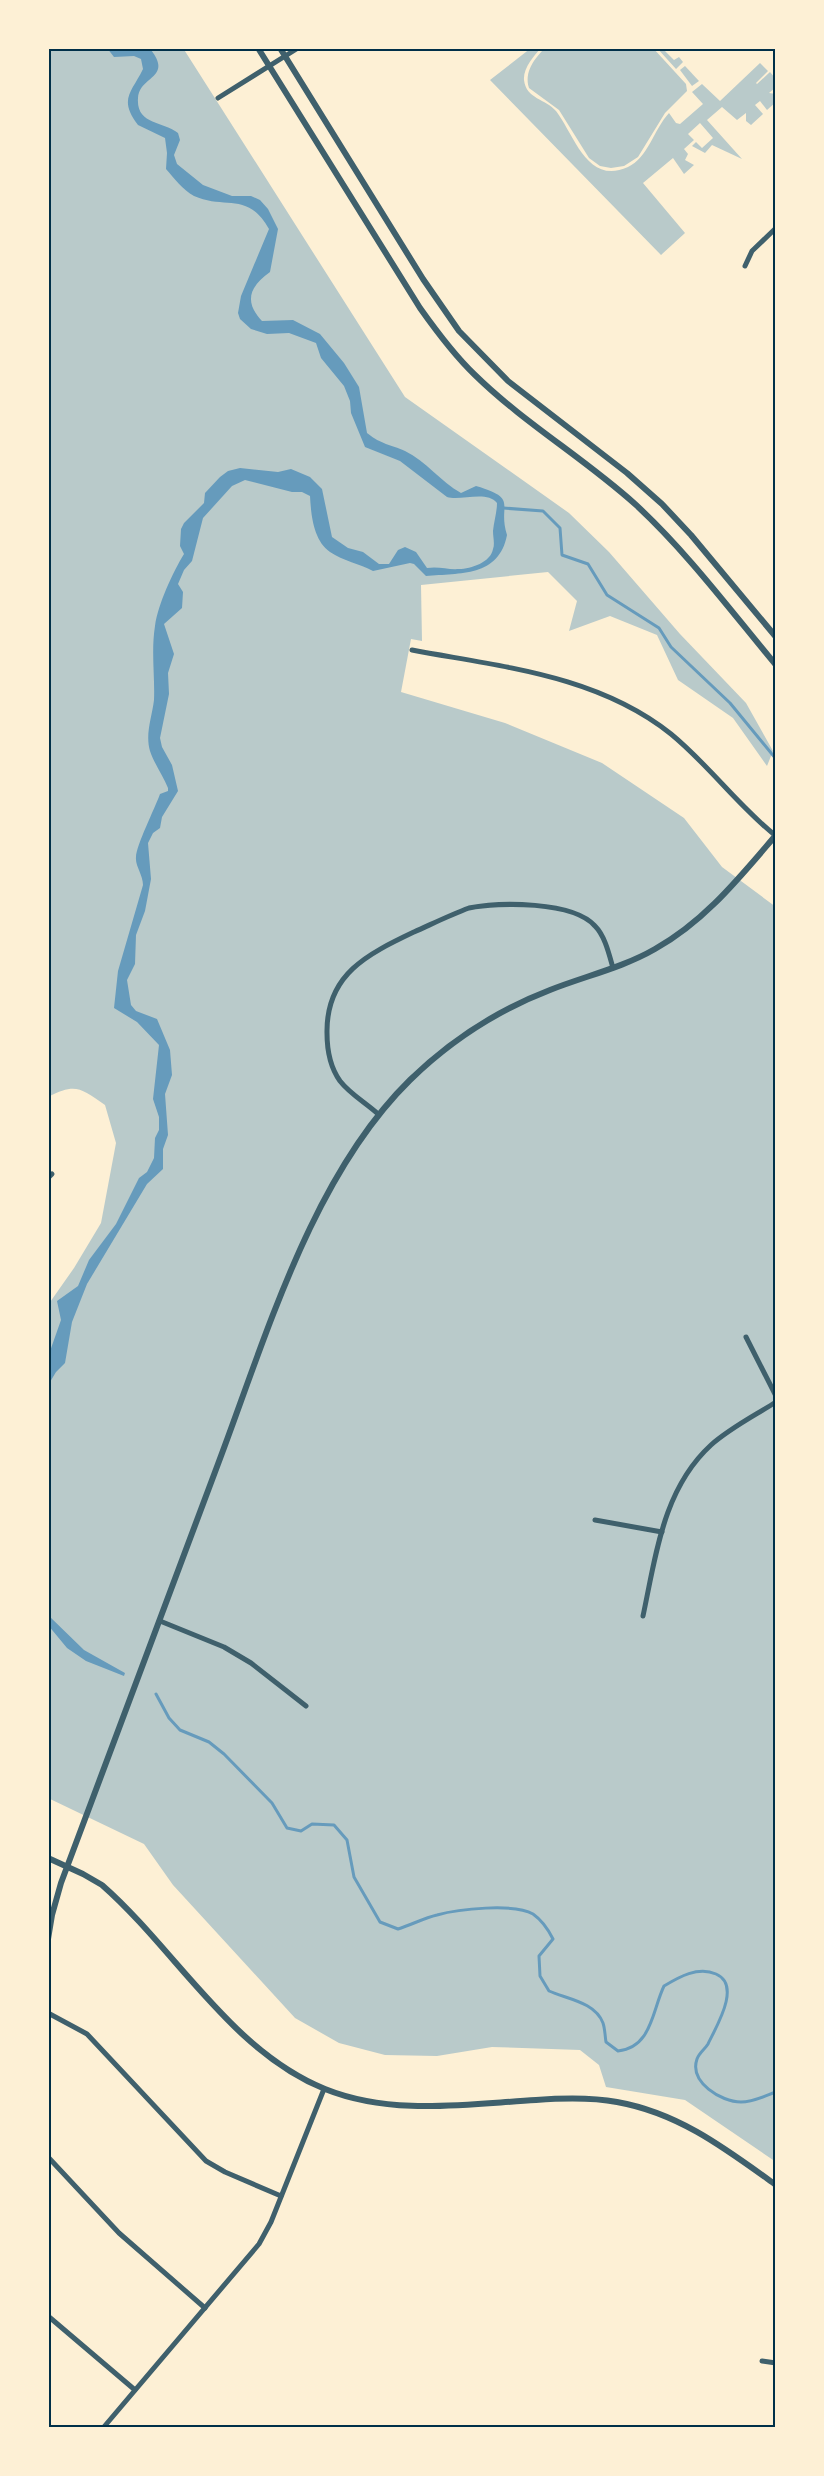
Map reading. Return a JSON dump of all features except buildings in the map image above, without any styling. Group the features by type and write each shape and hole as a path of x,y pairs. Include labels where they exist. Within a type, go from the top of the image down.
{"street":[{"path":"258,48 414,299 445,342 496,394 648,516 776,665"},
{"path":"280,48 423,279 459,331 508,381 627,473 662,504 691,535 776,637"},
{"path":"218,98 298,48"},
{"path":"745,266 752,251 776,228"},
{"path":"48,1938 56,1900 67,1867 291,1272 341,1167 378,1114 432,1060 495,1016 552,989 613,968 658,948 705,915 776,836 692,752 670,734 625,704 568,681 412,650"},
{"path":"378,1114 341,1082 330,1060 327,1038 328,1013 337,990 354,966 371,953 469,909 481,906 522,905 567,911 588,920 600,934 613,968"},
{"path":"746,1337 776,1396"},
{"path":"643,1616 673,1496 697,1460 728,1432 776,1402"},
{"path":"595,1520 662,1533"},
{"path":"160,1621 224,1647 251,1663 306,1706"},
{"path":"48,1858 91,1878 110,1892 253,2044 288,2070 324,2089 363,2100 404,2106 571,2098 623,2103 660,2113 697,2130 776,2185"},
{"path":"48,2013 87,2034 206,2161 225,2172 281,2196"},
{"path":"103,2428 259,2244 324,2089"},
{"path":"48,2157 119,2234 205,2308"},
{"path":"49,2320 135,2390"},
{"path":"762,2361 776,2363"}],"shaded area":[{"path":"48,48 183,48 405,397 569,513 609,552 680,634 746,703 773,751 767,766 733,718 678,680 657,635 610,616 569,631 577,601 548,572 421,585 422,641 411,639 401,692 505,723 602,763 684,818 722,867 776,907 776,2162 685,2100 606,2087 599,2065 580,2050 492,2047 437,2056 385,2055 339,2043 295,2018 173,1885 144,1844 48,1798 48,1305 101,1223 116,1143 105,1105 97,1099 78,1089 65,1090 48,1097"},
{"path":"531,48 541,48 525,71 524,80 528,91 556,111 583,155 602,170 614,171 635,163 669,113 676,123 680,124 703,104 692,92 702,84 720,101 760,63 768,71 756,83 770,72 776,79 776,87 769,93 776,94 776,102 767,110 760,101 755,105 763,114 751,125 746,121 746,113 737,120 722,107 707,120 742,159 712,145 705,153 692,146 696,142 702,148 713,138 700,123 688,134 694,140 684,149 688,154 685,160 694,165 684,174 673,158 643,183 685,233 661,255 490,80"},
{"path":"545,48 653,48 686,84 687,91 665,113 638,157 624,166 611,168 600,166 589,158 559,110 529,88 529,71"},
{"path":"657,48 668,48 665,51 674,60 679,57 683,62 676,69"},
{"path":"685,66 699,81 692,86 680,70"}],"water":[{"path":"107,48 151,50 157,59 157,72 140,91 139,107 146,118 178,133 180,140 174,155 177,164 203,185 232,196 251,196 260,200 268,209 278,229 270,272 257,283 251,295 256,314 262,321 293,320 320,334 344,363 359,387 367,433 413,455 461,493 476,486 498,495 503,499 507,535 503,549 487,566 464,573 426,576 410,563 373,571 330,552 316,534 310,496 302,492 292,492 245,480 232,486 203,518 192,561 184,570 178,584 183,592 182,608 164,624 174,654 168,673 169,694 160,738 162,747 172,765 178,791 162,817 160,828 153,833 148,843 151,879 145,911 136,935 135,964 127,980 131,1005 136,1011 157,1019 170,1050 172,1075 165,1094 168,1135 163,1149 163,1169 147,1184 87,1284 72,1322 65,1363 50,1382 48,1393 49,1354 61,1320 57,1301 78,1286 89,1260 116,1224 139,1178 147,1172 154,1158 155,1138 159,1130 159,1117 153,1099 159,1045 137,1022 114,1008 118,971 143,885 136,860 137,852 160,794 168,791 149,745 154,700 154,635 163,598 184,554 180,546 181,529 184,523 204,503 205,493 228,471 240,468 278,472 291,469 310,477 322,489 332,537 348,548 363,552 379,564 389,564 398,550 405,547 416,552 427,568 459,569 480,564 489,558 494,545 493,531 497,506 493,499 487,497 447,497 400,461 365,447 351,413 350,401 344,386 321,358 316,343 289,333 267,334 251,329 240,319 238,313 241,296 269,229 253,210 244,206 194,196 175,180 166,169 165,138 138,125 129,109 131,90 143,69 141,59 134,56 114,57"},
{"path":"48,1615 84,1650 125,1673 124,1676 86,1661 67,1648 48,1625"}],"waterway":[{"path":"503,508 543,511 560,528 562,555 588,564 607,595 659,628 671,647 730,703 776,759"},
{"path":"156,1694 169,1718 180,1730 209,1742 224,1754 272,1803 287,1828 301,1831 312,1824 334,1825 347,1840 354,1877 380,1922 398,1929 437,1915 486,1908 513,1909 533,1914 545,1925 553,1939 539,1956 540,1976 549,1991 580,2002 594,2010 603,2023 606,2042 618,2051 638,2043 644,2035 664,1986 682,1976 696,1972 716,1974 723,1979 727,1987 727,1996 725,2007 708,2044 697,2059 696,2067 702,2083 725,2099 741,2102 776,2092"}]}
